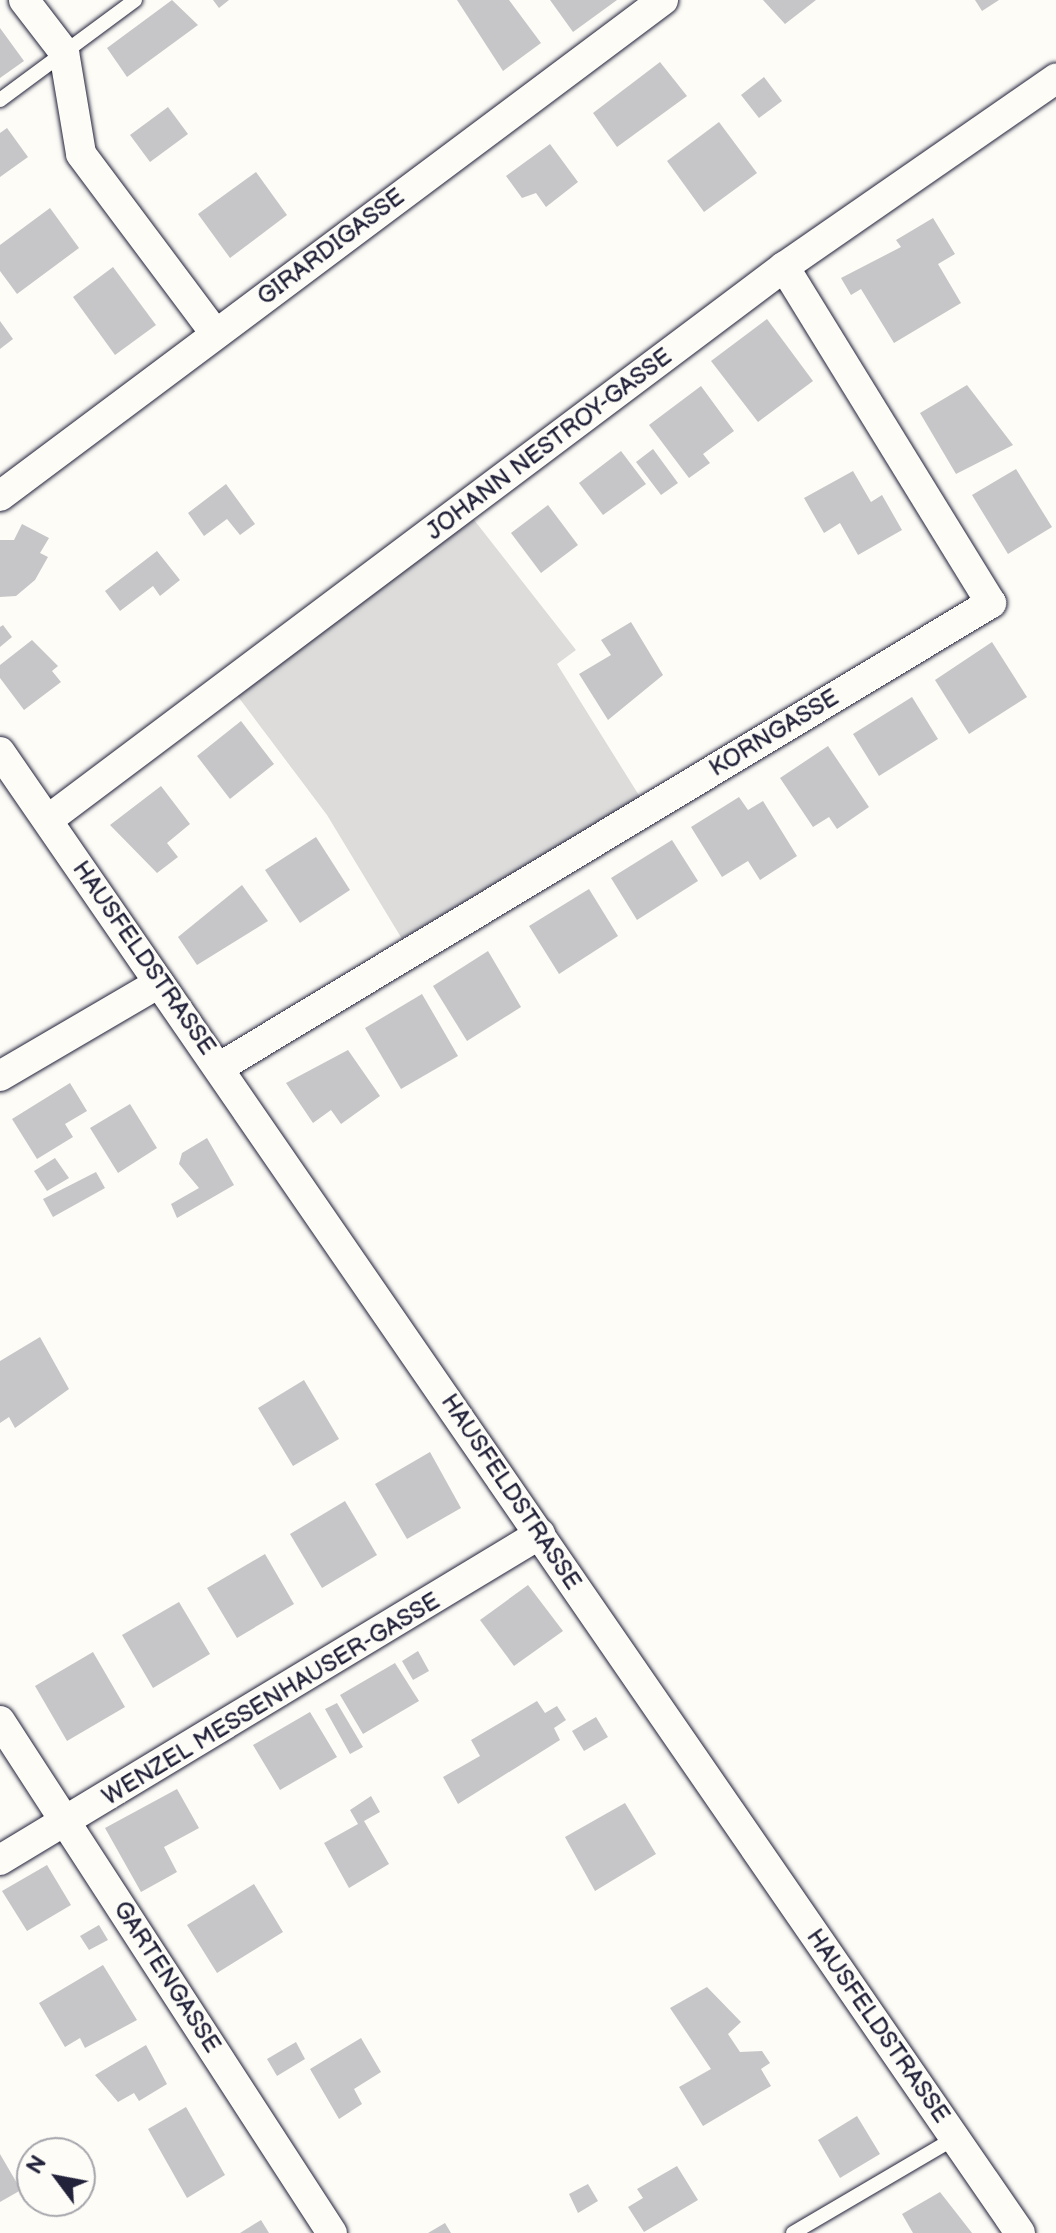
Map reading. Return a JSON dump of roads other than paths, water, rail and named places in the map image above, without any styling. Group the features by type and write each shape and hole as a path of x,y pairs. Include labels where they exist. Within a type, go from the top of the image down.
{"street":[{"path":"24,0 64,52 81,154 215,333"},
{"name":"GIRARDIGASSE","path":"0,496 663,0"},
{"name":"JOHANN NESTROY-GASSE","path":"49,819 784,267 1056,79"},
{"name":"KORNGASSE","path":"220,1067 991,603 784,267"},
{"name":"HAUSFELDSTRASSE","path":"0,752 220,1067 1020,2233"},
{"path":"0,1076 159,983"},
{"name":"WENZEL MESSENHAUSER-GASSE","path":"0,1860 67,1823 540,1534"},
{"name":"GARTENGASSE","path":"0,1721 332,2233"}],"lane":[{"path":"0,100 135,0"},
{"path":"793,2233 955,2138"}]}
